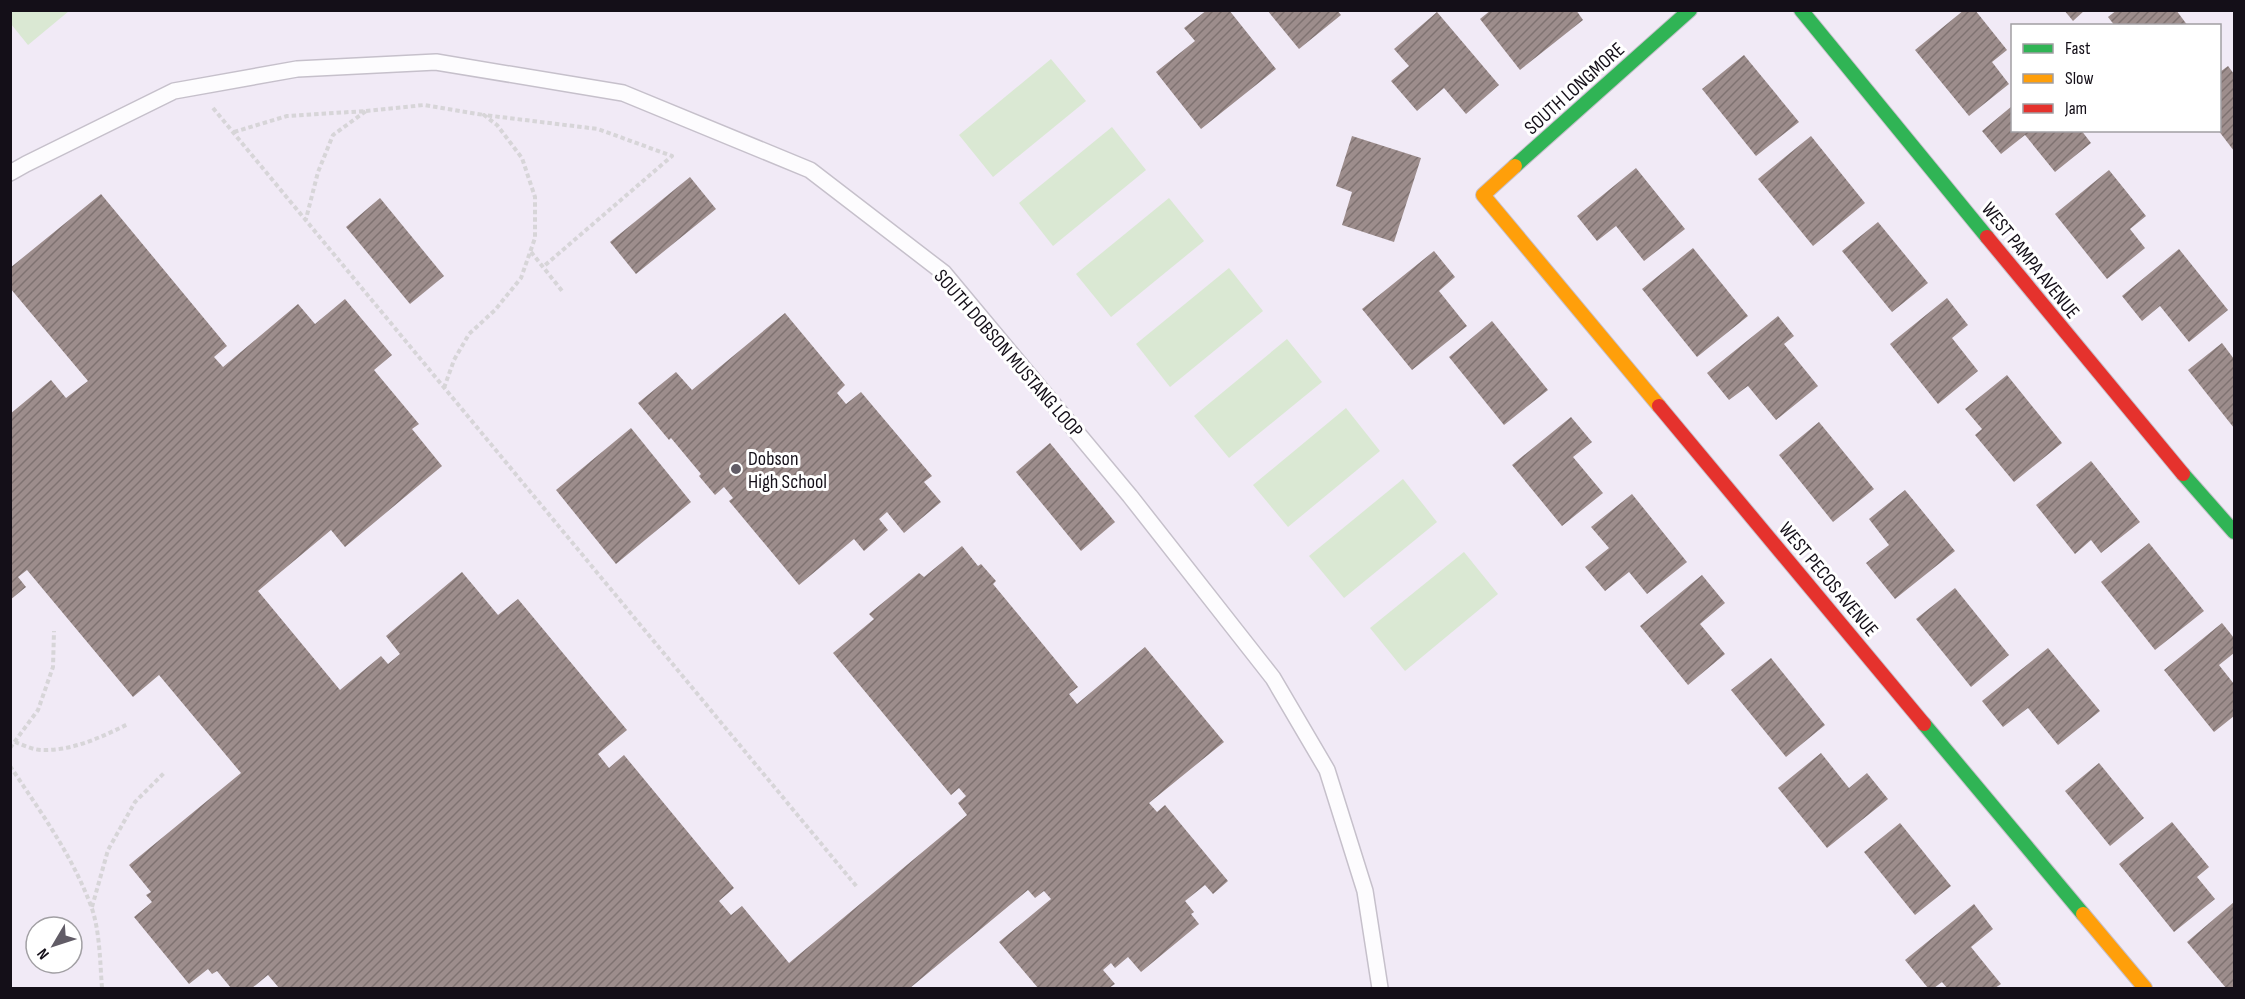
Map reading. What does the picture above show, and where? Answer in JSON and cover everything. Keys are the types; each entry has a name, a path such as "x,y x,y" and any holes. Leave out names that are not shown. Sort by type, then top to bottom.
{"street":[{"name":"SOUTH LONGMORE","path":"1483,195 1690,10"},
{"name":"WEST PAMPA AVENUE","path":"1801,10 2169,458 2235,532"},
{"name":"WEST PECOS AVENUE","path":"1483,195 2145,988"}],"lane":[{"name":"SOUTH DOBSON MUSTANG LOOP","path":"10,173 174,91 297,69 435,62 623,93 810,170 944,273 1130,496 1272,678 1327,770 1365,891 1380,988"}],"path":[{"path":"195,87 857,887"},
{"path":"234,132 287,116 424,105 598,129 672,156 543,267"},
{"path":"305,220 318,172 333,135 366,111"},
{"path":"444,388 454,360 469,334 495,310 521,278 535,238 535,197 522,158 497,125 484,115"},
{"path":"531,252 563,292"},
{"path":"10,748 38,710 53,667 54,631"},
{"path":"15,742 40,750 67,747 107,735 128,724"},
{"path":"10,766 66,851 92,908 102,988"},
{"path":"92,908 108,850 135,802 165,772"}],"green space":[{"path":"10,11 69,11 28,45 11,24"},
{"path":"1051,59 1086,101 993,177 959,135"},
{"path":"1112,127 1146,170 1053,246 1019,203"},
{"path":"1169,198 1204,241 1111,317 1076,274"},
{"path":"1229,268 1263,311 1170,387 1136,344"},
{"path":"1287,339 1322,382 1229,458 1194,416"},
{"path":"1346,408 1380,451 1288,527 1253,485"},
{"path":"1403,479 1437,522 1344,598 1309,556"},
{"path":"1464,552 1498,594 1405,671 1370,628"}],"building":[{"path":"1207,10 1229,10 1276,69 1201,129 1156,72 1195,41 1184,28"},
{"path":"1267,10 1337,10 1341,15 1299,49"},
{"path":"1491,10 1576,10 1583,20 1520,70 1480,19"},
{"path":"1964,10 1975,10 2007,50 1992,62 2009,84 1969,116 1915,50"},
{"path":"2064,10 2085,10 2073,21"},
{"path":"2117,10 2176,10 2186,24 2113,24 2108,17"},
{"path":"1437,12 1499,85 1466,114 1444,88 1417,111 1391,81 1409,66 1394,49"},
{"path":"1744,55 1799,122 1756,156 1702,89"},
{"path":"2228,66 2234,74 2234,151 2220,132 2221,71"},
{"path":"2011,107 2011,132 2083,132 2091,143 2055,172 2025,135 2001,154 1982,131"},
{"path":"1352,136 1421,158 1394,242 1342,225 1352,192 1336,186"},
{"path":"1811,136 1865,203 1813,246 1758,179"},
{"path":"1636,168 1685,229 1644,261 1616,226 1597,241 1577,216"},
{"path":"2109,170 2146,216 2130,229 2145,248 2107,279 2055,214"},
{"path":"690,177 716,209 636,274 610,242"},
{"path":"101,194 227,346 214,357 223,367 298,304 315,324 345,299 392,355 374,370 419,424 412,429 442,466 345,547 331,530 258,591 340,690 381,656 388,664 400,654 386,636 462,572 498,615 518,599 627,730 598,754 609,768 624,755 734,888 719,901 731,915 742,906 789,963 967,815 958,803 966,796 959,788 951,795 833,653 874,619 869,614 919,573 924,577 962,546 978,566 981,564 996,581 993,584 1078,687 1069,694 1077,704 1145,647 1224,742 1149,803 1157,812 1165,805 1228,881 1213,894 1205,885 1185,901 1194,912 1191,914 1199,924 1141,972 1128,957 1115,968 1111,963 1103,970 1115,984 1109,988 1038,988 999,942 1051,899 1044,891 1035,898 1028,890 910,988 279,988 268,975 252,988 231,988 217,971 212,974 208,969 189,984 134,917 152,902 146,895 151,892 129,865 241,773 159,675 133,697 27,570 18,577 26,587 10,600 10,414 51,380 66,398 88,381 10,288 10,268"},
{"path":"380,198 444,276 410,304 346,227"},
{"path":"1878,222 1928,283 1892,312 1842,251"},
{"path":"1693,248 1748,316 1697,357 1642,289"},
{"path":"2179,249 2228,310 2189,342 2160,306 2142,321 2122,296"},
{"path":"1434,251 1455,277 1439,291 1467,326 1412,370 1362,309"},
{"path":"1947,298 1968,325 1952,338 1978,371 1938,404 1890,344"},
{"path":"785,313 845,385 837,393 846,404 861,392 932,476 924,482 941,502 904,533 887,512 879,519 888,530 864,551 854,539 799,585 729,501 733,498 724,487 715,495 671,438 669,440 638,403 676,372 692,390"},
{"path":"1778,316 1794,336 1784,344 1818,386 1776,420 1748,386 1729,400 1707,373"},
{"path":"1492,321 1548,390 1504,425 1449,357"},
{"path":"2222,343 2234,359 2234,428 2188,370"},
{"path":"2007,375 2062,443 2014,482 1975,435 1982,429 1965,409"},
{"path":"1571,417 1592,442 1573,457 1603,493 1562,526 1512,465"},
{"path":"1819,422 1874,489 1833,522 1779,455"},
{"path":"631,428 691,502 616,564 556,490"},
{"path":"1050,443 1115,522 1081,551 1016,472"},
{"path":"2091,461 2140,522 2101,553 2091,540 2075,554 2036,505"},
{"path":"1905,490 1955,551 1895,599 1866,563 1889,545 1869,519"},
{"path":"1632,494 1687,562 1647,594 1629,572 1605,591 1585,567 1609,548 1591,527"},
{"path":"2149,543 2204,611 2155,650 2101,582"},
{"path":"1702,575 1725,603 1700,624 1725,654 1688,685 1640,626"},
{"path":"1955,588 2009,655 1971,687 1916,619"},
{"path":"2222,623 2234,638 2234,653 2219,665 2234,684 2234,716 2214,732 2164,670"},
{"path":"2048,648 2100,711 2058,745 2028,708 2003,727 1982,701"},
{"path":"1771,658 1825,725 1786,757 1731,690"},
{"path":"1821,753 1849,788 1867,773 1888,799 1827,848 1778,788"},
{"path":"2099,763 2144,818 2110,846 2065,791"},
{"path":"2172,822 2209,867 2197,877 2215,899 2174,932 2119,864"},
{"path":"1900,823 1951,886 1915,915 1864,852"},
{"path":"2234,902 2234,988 2226,988 2187,942"},
{"path":"1974,904 1993,929 1971,947 2001,984 1995,988 1947,988 1942,982 1934,988 1928,988 1905,960"}],"traffic: fast":[{"path":"1515,166 1690,10"},
{"path":"1801,10 1987,237"},
{"path":"2183,474 2234,532"},
{"path":"1924,724 2083,914"}],"traffic: slow":[{"path":"1515,166 1483,195 1659,406"},
{"path":"2083,914 2145,988"}],"traffic: jam":[{"path":"1987,237 2183,474"},
{"path":"1659,406 1924,724"}],"place":[{"name":"Dobson High School","path":"736,469"}]}
